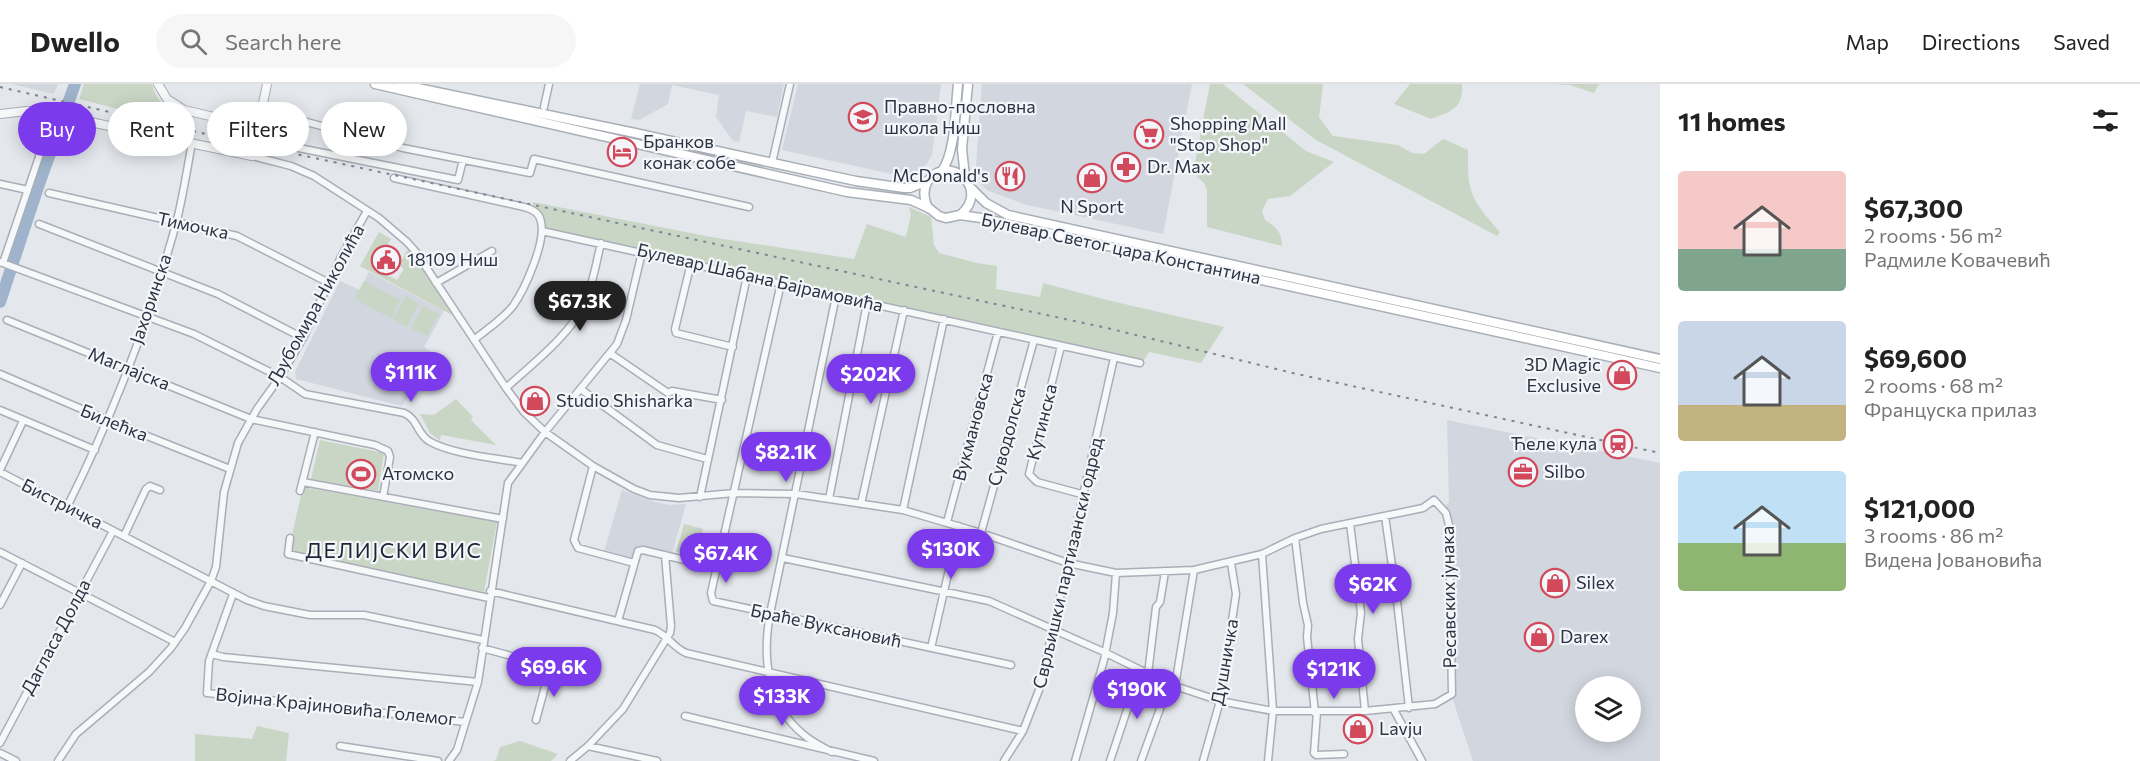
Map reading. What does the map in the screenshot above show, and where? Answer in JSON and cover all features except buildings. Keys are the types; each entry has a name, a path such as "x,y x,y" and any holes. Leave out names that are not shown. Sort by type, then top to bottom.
{"main road":[{"name":"Булевар Светог цара Константина","path":"375,84 847,192 910,200 946,218 960,215 981,218 1660,368"},
{"path":"399,84 895,188 910,188 929,180 942,171 947,164 958,84"},
{"path":"960,215 970,204 972,189 965,177 962,149 968,84"},
{"path":"942,171 958,172 965,177"},
{"path":"929,180 924,194 929,208"},
{"name":"Булевар Светог цара Константина","path":"972,189 986,203 1008,215 1660,359"}],"street":[{"path":"158,84 167,99 184,110 207,115"},
{"path":"264,102 267,84"},
{"path":"544,106 549,84"},
{"path":"771,163 790,84"},
{"path":"0,114 18,112"},
{"path":"309,123 403,148 530,173 534,159 749,207"},
{"path":"309,150 458,180 463,160"},
{"path":"39,156 3,263 194,334 280,377 304,394 410,416 417,423 422,435 439,445 522,463"},
{"name":"Јахоринска","path":"67,507 95,450 147,316 176,223 189,156"},
{"path":"252,156 306,171 367,211 407,242 524,412 545,432 593,466 626,485 650,495 679,498 734,494 796,494 903,510 947,522 1068,563 1116,573 1194,570 1262,554 1296,538 1385,516 1409,708 1316,713 1273,711 1220,701 1172,685 989,601 783,558"},
{"path":"394,178 532,209 539,216 542,231 536,257 514,304 504,316 474,340"},
{"path":"0,184 28,190"},
{"name":"Тимочка","path":"49,193 237,236 328,283"},
{"name":"Љубомира Николића","path":"58,761 76,734 149,672 175,642 211,581 219,558 223,502 238,443 303,338 328,283 367,211"},
{"path":"39,224 218,294 303,338"},
{"name":"Булевар Шабана Бајрамовића","path":"542,231 1140,363"},
{"path":"506,388 558,339 576,318 585,303 601,243"},
{"path":"436,283 492,251"},
{"path":"452,760 478,682 508,483 545,432 582,390 617,344 626,320 642,252"},
{"path":"691,263 675,329 676,333 733,346"},
{"path":"699,497 722,400 747,276"},
{"name":"Браће Вуксановић","path":"781,283 711,593 713,601 1011,665"},
{"path":"832,752 812,741 795,727 779,704 768,672 766,637 836,296"},
{"path":"829,499 867,303"},
{"path":"861,504 904,310"},
{"path":"903,510 945,319"},
{"name":"Маглајска","path":"7,320 251,419 375,445 388,452 390,457 383,497"},
{"name":"Вукмановска","path":"947,522 998,332"},
{"name":"Суводолска","path":"981,533 1034,340"},
{"name":"Кутинска","path":"1060,346 1029,474 1037,482 1085,495"},
{"path":"610,354 668,393 672,391 722,400"},
{"name":"Сврљишки партизански одред","path":"1004,761 1023,731 1039,690 1085,495 1114,358"},
{"name":"Билећка","path":"0,374 230,469"},
{"path":"582,390 657,445 707,459"},
{"path":"0,410 95,450"},
{"path":"0,471 23,421"},
{"path":"300,491 315,432"},
{"path":"593,466 574,540 575,545 578,548 633,563"},
{"name":"Бистричка","path":"0,471 233,594 264,606 310,615 364,615 483,644 573,673"},
{"path":"303,482 503,519"},
{"name":"Бистричка","path":"124,536 146,489 150,486 160,490"},
{"name":"Ресавских јунака","path":"1385,516 1423,508 1434,500 1446,513 1449,525 1452,694 1435,704 1409,708"},
{"path":"1350,523 1361,613 1358,639 1365,711"},
{"path":"931,648 959,526"},
{"name":"Дагласа Долда","path":"0,743 113,531"},
{"path":"290,538 288,554 618,621 658,632 686,654 1023,731"},
{"path":"1296,538 1303,603 1308,625 1307,637 1316,713 1314,753 1316,755 1344,754"},
{"path":"618,621 637,552 641,550 718,568"},
{"path":"0,552 175,642"},
{"path":"1262,554 1273,711 1268,761"},
{"path":"570,761 588,746 623,709 667,637 671,626 665,555"},
{"name":"Душничка","path":"1203,761 1220,701 1236,594 1230,562"},
{"path":"0,605 22,563"},
{"path":"1141,761 1172,685 1194,570"},
{"path":"1148,674 1156,607 1160,602 1165,572"},
{"path":"1075,761 1104,660 1113,613 1116,573"},
{"path":"233,594 212,654 223,657 478,682"},
{"name":"Војина Крајиновића Големог","path":"212,654 207,669 207,693 465,722"},
{"path":"536,720 549,672 548,666"},
{"path":"1110,761 1140,670"},
{"path":"1394,710 1422,761"},
{"path":"685,716 874,761"},
{"path":"340,746 438,761"},
{"path":"588,746 657,761"},
{"path":"0,753 16,761"}],"shaded area":[{"path":"11,84 58,84 54,94"},
{"path":"640,84 784,84 777,117 746,111 739,142 733,141 716,117 719,95 672,85 668,104 639,120 631,119"},
{"name":"Правно-пословна школа Ниш","path":"798,84 941,84 932,155 926,165 915,173 901,176 782,150"},
{"path":"982,84 1192,84 1163,234 1027,205 989,191 981,185 976,165"},
{"path":"369,272 444,311 424,347 434,354 402,406 296,379 295,372 340,281 360,290"},
{"path":"1447,420 1660,463 1660,761 1473,761 1452,697 1449,525 1446,505 1449,502"},
{"path":"622,490 655,502 669,505 686,504 671,557 637,549 634,563 603,555"}],"green space":[{"path":"84,84 152,84 161,102 108,102 108,106 79,99"},
{"path":"1210,84 1223,84 1306,151 1334,162 1290,196 1268,199 1262,211 1265,220 1280,233 1282,246 1207,227 1207,190 1204,183 1193,173"},
{"path":"1243,84 1323,84 1319,117 1333,136 1398,145 1412,153 1424,154 1443,139 1468,150 1468,177 1473,195 1500,232 1497,236 1316,140"},
{"path":"1410,84 1462,84 1461,99 1455,108 1431,119 1394,104"},
{"path":"1554,84 1599,84 1594,93 1570,85"},
{"path":"533,202 711,237 854,259 867,224 906,237 911,214 909,207 931,217 934,245 939,253 997,266 996,289 1040,297 1043,283 1224,327 1201,363 1149,352 1142,363 542,230 533,209"},
{"path":"379,232 391,239 374,268 397,280 404,269 399,265 408,249 453,311 454,316 360,266"},
{"path":"364,281 400,300 391,318 354,299"},
{"path":"406,296 419,304 407,327 393,319"},
{"path":"423,306 439,314 427,336 411,329"},
{"path":"456,399 473,417 471,420 496,445 441,435 440,441 430,433 420,414 434,415"},
{"path":"320,440 384,453 378,491 311,479"},
{"path":"303,487 497,522 484,592 293,552 291,539"},
{"path":"684,524 703,529 700,556 676,552"},
{"path":"257,726 289,733 286,761 195,761 195,734 252,739"},
{"path":"520,741 558,754 551,761 493,761 496,760 500,747"}],"waterway":[{"path":"0,302 75,84"}],"railway":[{"path":"0,87 254,145 1107,328 1297,374 1660,453"}],"place":[{"name":"Правно-пословна школа Ниш","path":"863,117"},
{"name":"Shopping Mall \"Stop Shop\"","path":"1149,134"},
{"name":"Бранков конак собе","path":"622,152"},
{"name":"Dr. Max","path":"1126,167"},
{"name":"McDonald's","path":"1010,176"},
{"name":"N Sport","path":"1092,178"},
{"name":"18109 Ниш","path":"386,260"},
{"name":"3D Magic Exclusive","path":"1622,375"},
{"name":"Studio Shisharka","path":"535,401"},
{"name":"Ћеле кула","path":"1618,444"},
{"name":"Silbo","path":"1523,472"},
{"name":"Атомско","path":"361,474"},
{"name":"Silex","path":"1555,583"},
{"name":"Darex","path":"1539,637"},
{"name":"Lavju","path":"1358,729"}],"district":[{"name":"ДЕЛИЈСКИ ВИС","path":"394,551"}]}
